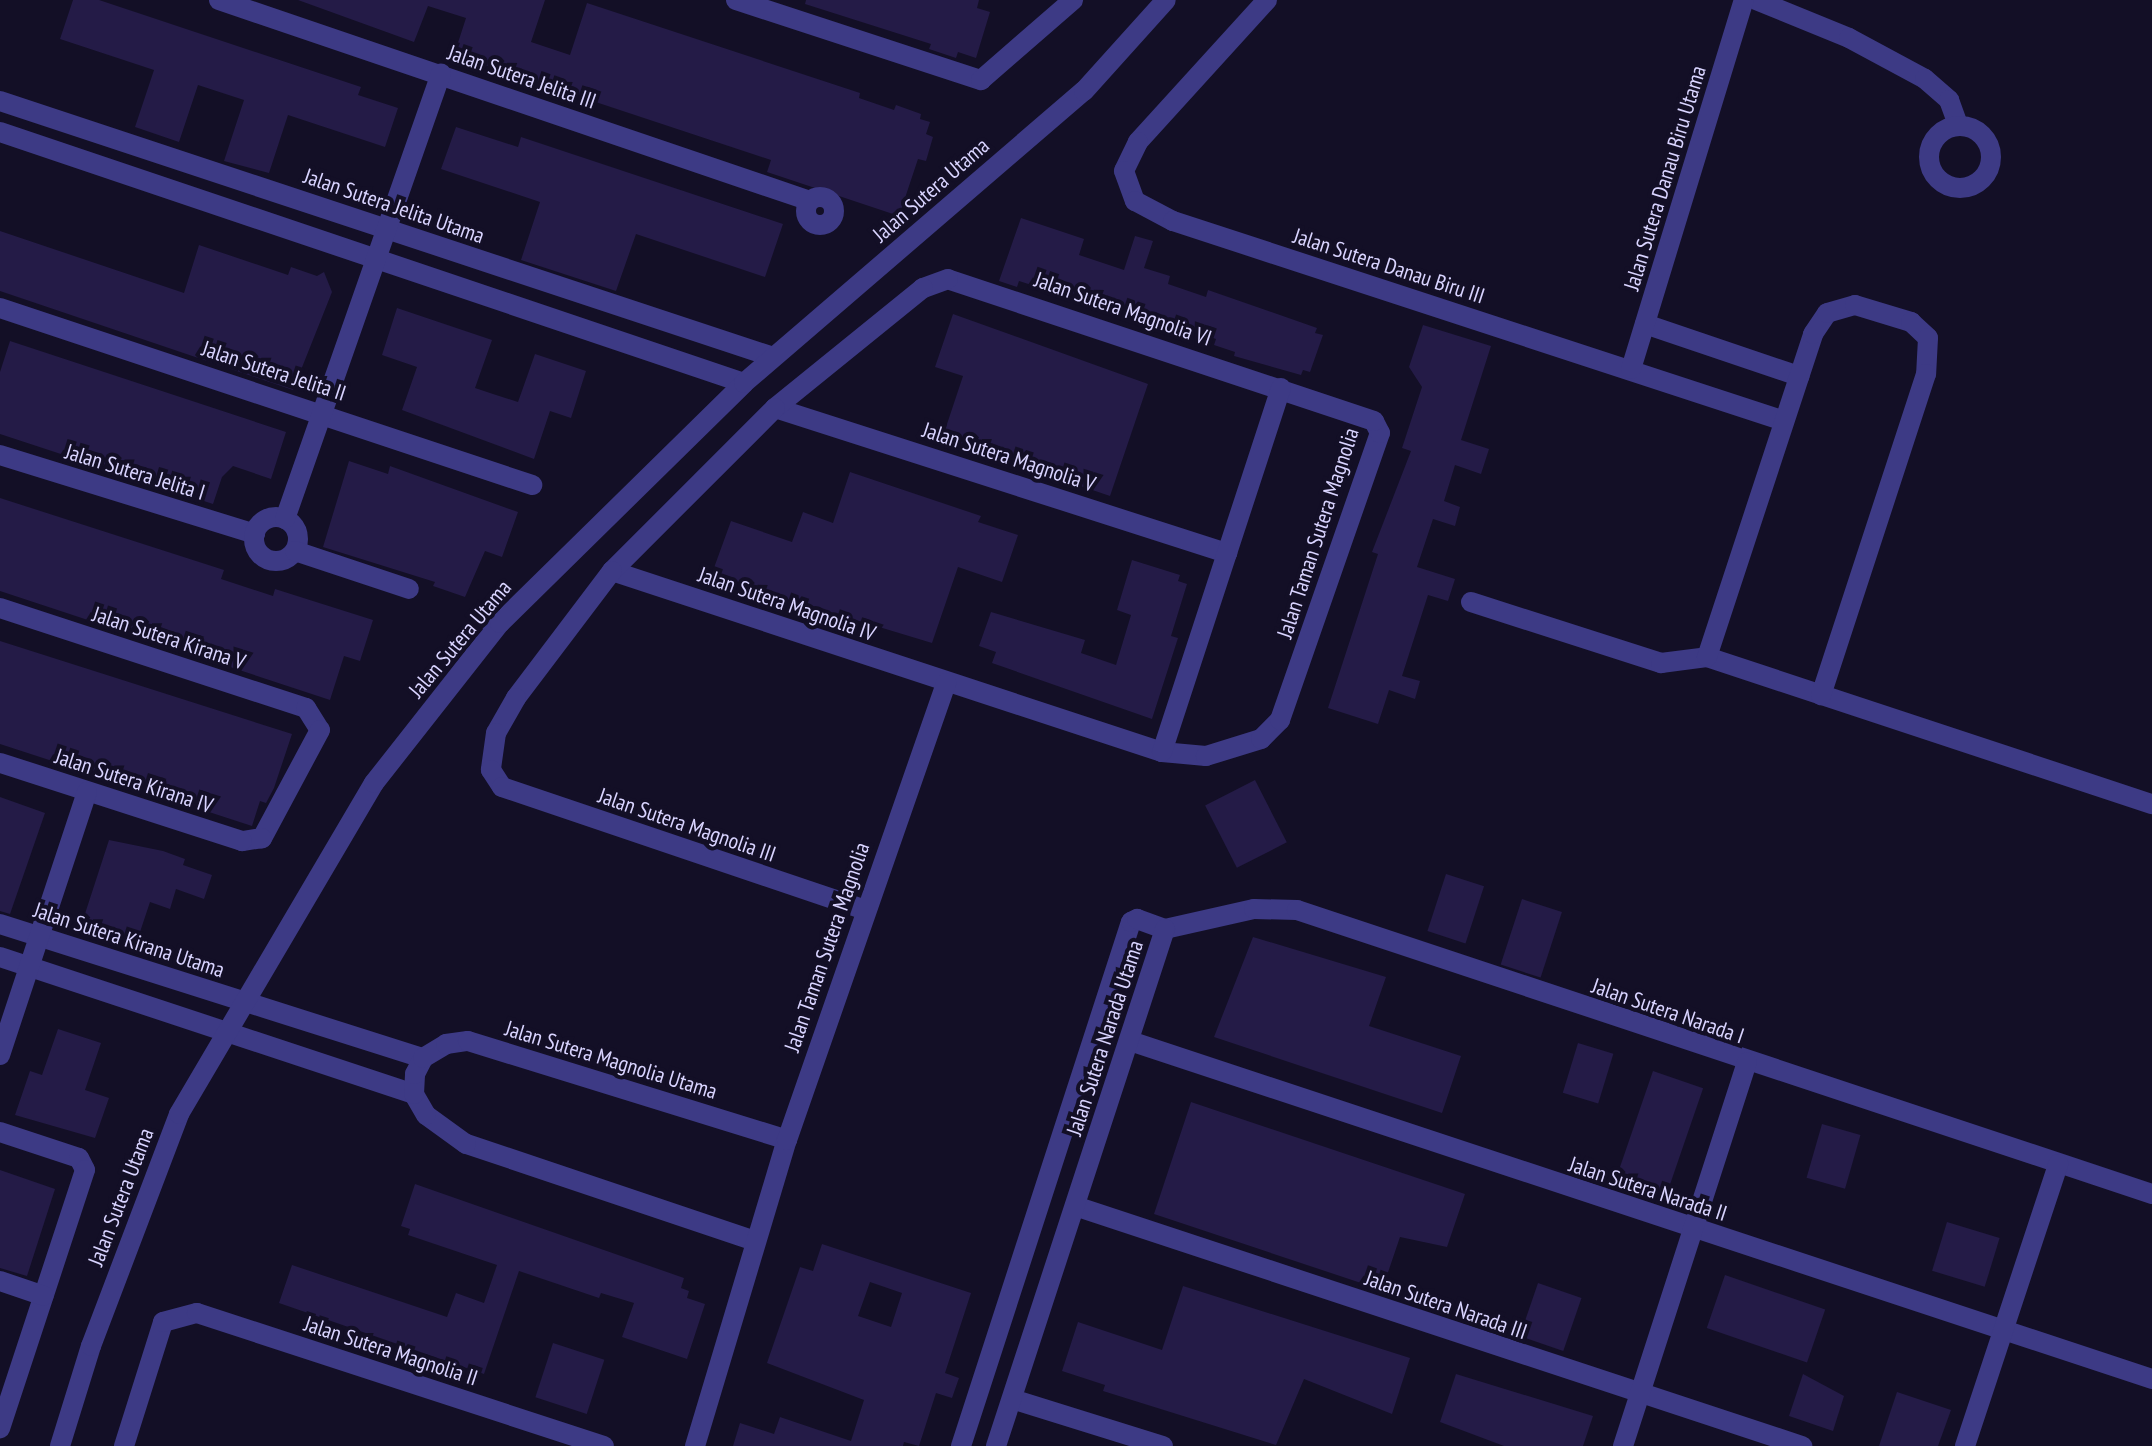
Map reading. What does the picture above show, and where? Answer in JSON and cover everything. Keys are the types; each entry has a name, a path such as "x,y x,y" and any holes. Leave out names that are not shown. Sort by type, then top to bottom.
{"street":[{"name":"Jalan Sutera Jelita III","path":"219,0 810,201"},
{"path":"736,0 983,78 1073,0"},
{"name":"Jalan Sutera Utama","path":"60,1446 91,1346 174,1128 243,1002 374,783 500,623 744,383 1084,91 1166,0"},
{"name":"Jalan Sutera Danau Biru III","path":"1267,0 1138,142 1124,171 1135,201 1173,221 1784,421"},
{"name":"Jalan Sutera Danau Biru Utama","path":"1631,369 1744,0"},
{"path":"1756,0 1849,38 1925,79 1949,100 1958,125"},
{"path":"285,519 390,230 441,74"},
{"name":"Jalan Sutera Jelita Utama","path":"0,101 773,357"},
{"path":"0,132 380,257 744,383"},
{"name":"Jalan Sutera Magnolia VI","path":"775,408 923,288 948,279 1281,388"},
{"path":"571,324 583,296"},
{"path":"1707,657 1813,334 1827,313 1855,305 1911,322 1928,338 1926,374 1821,695"},
{"name":"Jalan Sutera Jelita II","path":"0,308 325,412 532,485"},
{"path":"1645,324 1799,376"},
{"path":"1162,752 1281,388"},
{"name":"Jalan Taman Sutera Magnolia","path":"695,1446 787,1140 946,683 1162,752 1221,753 1261,739 1280,720 1380,433 1374,421 1281,388"},
{"path":"612,571 775,408"},
{"name":"Jalan Sutera Magnolia V","path":"775,408 1227,553"},
{"name":"Jalan Sutera Jelita I","path":"0,455 255,534"},
{"path":"285,519 295,527 295,551 288,558 268,560 255,544 255,534 261,523 285,519"},
{"path":"295,551 409,589"},
{"name":"Jalan Sutera Magnolia IV","path":"612,571 946,683"},
{"name":"Jalan Sutera Magnolia III","path":"612,571 496,733 490,760 495,782 865,910"},
{"path":"1471,602 1661,663 1707,657 2152,804"},
{"name":"Jalan Sutera Kirana V","path":"0,608 306,708 318,722 319,734 262,838 253,839"},
{"name":"Jalan Sutera Kirana IV","path":"0,763 242,841 253,839"},
{"path":"0,1055 87,792"},
{"name":"Jalan Sutera Narada I","path":"1165,929 1254,909 1297,910 1747,1063 2152,1194"},
{"name":"Jalan Sutera Narada Utama","path":"961,1446 1131,922 1137,919 1165,929 996,1446"},
{"name":"Jalan Sutera Kirana Utama","path":"0,924 243,1002"},
{"path":"0,957 414,1094 426,1115 466,1144 755,1241"},
{"path":"243,1002 423,1058 414,1094"},
{"name":"Jalan Sutera Magnolia Utama","path":"423,1058 446,1044 468,1041 787,1140"},
{"name":"Jalan Sutera Narada II","path":"1130,1041 2005,1333 2152,1379"},
{"path":"1623,1446 1747,1063"},
{"path":"0,1132 79,1158 85,1170 0,1428"},
{"path":"1965,1446 2005,1333 2058,1164"},
{"name":"Jalan Sutera Narada III","path":"1075,1206 1639,1395 1802,1446"},
{"path":"0,1281 44,1296"},
{"name":"Jalan Sutera Magnolia II","path":"124,1446 163,1322 197,1313 604,1446"},
{"path":"1012,1399 1163,1446"}],"building":[{"path":"73,0 99,0 361,87 358,95 398,108 385,147 288,115 269,173 224,161 244,100 198,85 179,142 135,127 154,70 60,39"},
{"path":"298,0 545,0 531,42 570,55 587,3 860,93 859,98 894,110 896,105 921,114 920,119 930,122 926,134 933,137 926,161 918,159 899,216 767,172 771,160 454,55 466,18 428,6 414,42"},
{"path":"806,0 979,0 977,8 990,12 976,58 958,52 956,58 929,49 931,44 805,4"},
{"path":"456,127 518,147 521,137 783,224 765,277 636,234 616,291 521,260 540,202 441,169"},
{"path":"1021,218 1084,239 1079,255 1124,270 1135,236 1153,241 1144,268 1170,276 1168,284 1206,297 1208,290 1317,328 1315,333 1323,335 1310,372 1303,370 1301,375 1234,356 1235,352 1214,345 1216,339 1177,325 1175,332 1090,297 1088,303 1019,281 1017,287 999,281"},
{"path":"0,231 184,293 199,245 288,275 291,267 317,276 324,272 332,292 293,390 0,291"},
{"path":"397,308 492,340 475,388 493,394 518,402 535,354 586,371 571,418 550,411 534,459 402,410 417,367 382,355"},
{"path":"953,314 1148,384 1110,496 942,439 963,376 935,367"},
{"path":"1423,325 1491,346 1461,440 1489,449 1481,474 1455,465 1444,501 1460,507 1455,526 1433,519 1417,567 1455,579 1448,601 1428,595 1402,676 1420,681 1415,699 1389,690 1378,724 1328,708 1378,554 1372,552 1411,451 1402,448 1422,387 1409,367"},
{"path":"10,341 286,432 271,479 233,466 222,477 213,504 0,434 0,372"},
{"path":"349,461 388,474 390,466 518,512 502,557 485,551 465,597 433,586 435,582 323,547"},
{"path":"850,472 981,516 978,522 1018,535 1002,582 958,567 932,643 711,576 731,521 792,542 803,512 833,523"},
{"path":"0,498 224,570 221,579 273,596 275,589 373,620 360,661 344,656 330,700 0,591"},
{"path":"1132,560 1180,575 1178,581 1187,584 1171,636 1178,638 1152,719 992,663 996,652 979,646 991,612 1085,640 1081,653 1116,665 1131,615 1117,610"},
{"path":"0,641 292,734 274,788 266,803 260,801 252,826 0,744"},
{"path":"1255,780 1287,842 1237,868 1205,805"},
{"path":"0,797 45,813 10,914 0,911"},
{"path":"109,840 163,851 185,859 183,865 212,875 204,899 176,889 170,909 150,902 136,944 81,926"},
{"path":"1446,874 1484,886 1466,943 1427,931"},
{"path":"1522,899 1562,912 1541,978 1501,965"},
{"path":"1253,937 1386,977 1369,1026 1461,1056 1442,1113 1214,1037"},
{"path":"58,1029 101,1043 85,1090 109,1098 95,1138 15,1115 30,1071 42,1075"},
{"path":"1578,1043 1613,1054 1598,1104 1563,1093"},
{"path":"1653,1071 1703,1088 1665,1199 1615,1182"},
{"path":"1191,1102 1465,1194 1447,1247 1400,1237 1382,1290 1154,1214"},
{"path":"1822,1124 1860,1135 1845,1189 1807,1178"},
{"path":"0,1170 55,1189 27,1276 0,1268"},
{"path":"415,1184 684,1278 681,1288 689,1291 687,1298 705,1304 687,1359 622,1337 634,1303 601,1293 599,1298 519,1271 484,1374 279,1303 292,1265 447,1317 456,1293 484,1303 497,1265 408,1235 410,1229 401,1226"},
{"path":"1947,1222 2000,1238 1985,1287 1932,1271"},
{"path":"822,1244 971,1293 945,1373 959,1378 952,1398 936,1393 919,1446 904,1442 903,1446 733,1446 740,1423 774,1434 780,1417 851,1441 864,1400 767,1363 800,1267 813,1271","holes":["870,1282 902,1293 891,1327 858,1316"]},
{"path":"1725,1275 1825,1310 1807,1362 1707,1328"},
{"path":"1538,1283 1581,1298 1563,1351 1520,1336"},
{"path":"1183,1286 1410,1358 1392,1414 1304,1379 1276,1445 1103,1391 1105,1385 1062,1371 1078,1322 1162,1350"},
{"path":"553,1343 604,1360 587,1414 535,1397"},
{"path":"1456,1374 1593,1416 1583,1446 1504,1446 1440,1422"},
{"path":"1803,1374 1844,1396 1833,1431 1789,1416"},
{"path":"1897,1392 1951,1410 1938,1446 1879,1446"}]}
